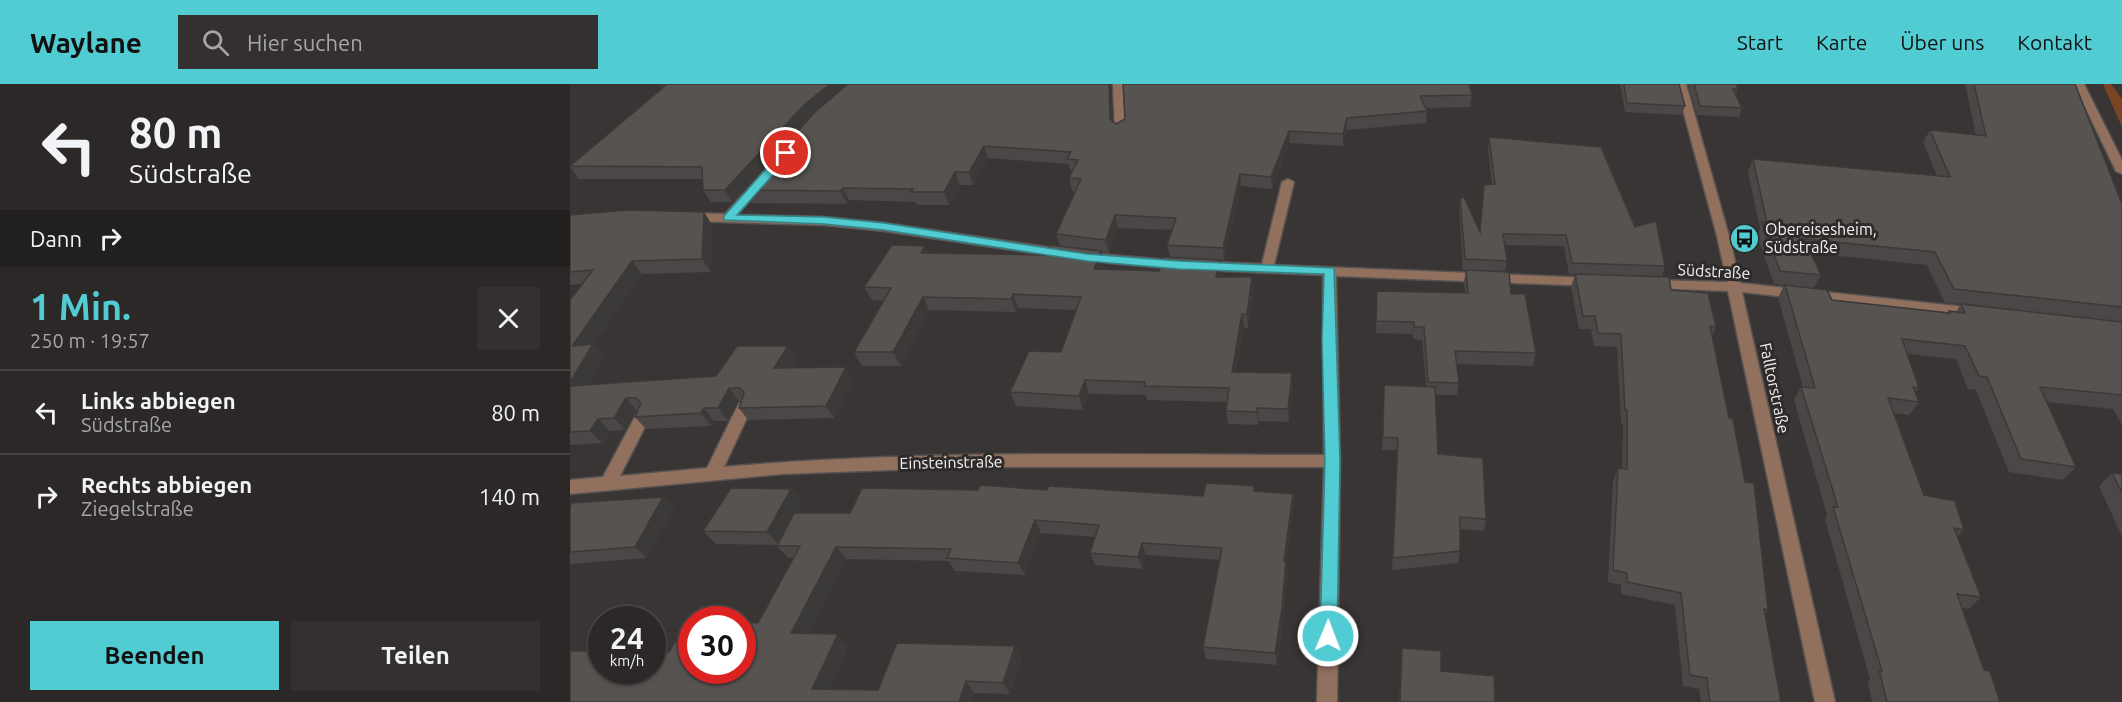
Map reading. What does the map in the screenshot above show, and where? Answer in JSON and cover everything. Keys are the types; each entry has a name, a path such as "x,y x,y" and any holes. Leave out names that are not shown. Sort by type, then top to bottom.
{"street":[{"path":"1118,84 1120,131"},
{"name":"Falltorstraße","path":"1681,84 1723,236 1825,702"},
{"path":"2079,84 2122,171"},
{"path":"728,218 768,174"},
{"path":"1267,269 1288,182"},
{"path":"672,217 824,221 884,227 1087,257 1179,265 1605,282"},
{"path":"1327,702 1332,461 1330,270"},
{"name":"Südstraße","path":"1640,284 1734,287 1993,315"},
{"path":"712,474 744,407"},
{"path":"608,483 642,417"},
{"name":"Einsteinstraße","path":"570,487 782,468 972,461 1332,461"}],"shaded area":[{"path":"2103,84 2111,84 2122,99 2122,127"}],"building":[{"path":"662,84 830,84 804,105 725,190 703,190 702,167 570,166 665,86 660,86"},
{"path":"848,84 1109,84 1110,119 1116,124 1125,119 1123,84 1469,84 1472,95 1420,96 1427,111 1347,118 1343,134 1289,131 1271,177 1240,174 1223,248 1167,245 1176,218 1115,215 1106,240 1056,234 1081,179 1069,178 1078,160 1067,159 1071,152 984,146 969,172 955,172 944,192 843,188 840,191 744,190 815,112"},
{"path":"1624,84 1679,84 1685,106 1627,103"},
{"path":"1694,84 1736,84 1738,89 1733,89 1742,108 1700,106"},
{"path":"1974,84 2075,84 2122,204 2122,307 1954,289 1935,252 1804,239 1821,275 1780,271 1762,222 1767,223 1753,159 1950,177 1930,130 1986,136"},
{"path":"1489,137 1601,147 1635,227 1656,221 1665,266 1572,263 1566,235 1503,234 1507,261 1465,259 1460,198 1464,197 1480,232 1484,185 1495,184"},
{"path":"629,210 704,212 702,259 632,261 572,346 593,344 570,382 570,300 593,270 570,272 570,215"},
{"path":"892,245 925,246 921,253 1046,255 1050,245 1101,251 1094,269 1159,271 1163,257 1220,260 1216,277 1252,277 1247,314 1242,314 1232,372 1292,373 1288,409 1257,408 1257,412 1226,411 1229,388 1144,386 1145,382 1085,380 1079,396 1010,392 1029,351 1061,352 1081,297 1013,294 1011,299 923,297 893,352 854,352 891,288 864,287"},
{"path":"1466,270 1509,272 1511,294 1525,294 1536,353 1455,351 1459,383 1428,382 1424,327 1414,327 1414,322 1376,321 1377,291 1468,293"},
{"path":"1575,274 1669,277 1671,290 1708,293 1716,327 1710,326 1729,418 1733,419 1745,482 1754,483 1768,610 1764,609 1781,702 1710,702 1707,678 1690,675 1681,593 1627,582 1627,573 1613,570 1618,468 1627,469 1627,410 1625,410 1621,334 1598,333 1595,316 1583,316"},
{"path":"1785,285 1827,290 1832,300 1950,313 1949,311 1965,313 1961,304 2122,322 2122,395 2040,387 2076,467 2021,459 1987,377 1979,376 1965,346 1902,339 1919,388 1913,387 1919,402 1888,398 1924,495 1955,501 1964,530 1954,528 1981,597 1957,594 1984,670 1990,671 2000,702 1887,702 1879,670 1882,671 1833,507 1838,507 1801,387 1815,388"},
{"path":"737,346 788,346 774,368 846,367 826,406 739,408 744,393 740,388 729,388 718,408 704,408 701,413 635,417 641,403 636,398 626,398 614,418 598,419 590,431 570,432 570,386 716,376"},
{"path":"1384,385 1435,387 1438,454 1483,458 1486,519 1460,517 1460,551 1393,558 1398,438 1383,437"},
{"path":"2112,473 2122,474 2122,493"},
{"path":"1206,483 1254,486 1254,491 1293,494 1284,561 1286,561 1282,609 1275,653 1203,647 1222,548 1142,543 1138,557 1090,553 1099,525 1035,520 1018,563 947,558 951,549 836,547 791,633 838,634 812,689 878,690 897,643 1015,646 1003,683 966,681 959,702 570,702 570,651 588,651 588,684 666,684 666,652 669,652 678,637 678,684 756,684 756,623 800,546 777,546 794,513 850,513 862,488 978,490 980,485 1047,490 1049,486 1203,496"},
{"path":"731,488 791,489 767,532 703,531"},
{"path":"663,497 635,547 570,552 570,506 572,503"},
{"path":"1402,648 1441,651 1441,671 1494,676 1495,702 1400,702"}],"place":[{"name":"Obereisesheim, Südstraße","path":"1744,238"}],"route":[{"path":"786,153 728,218 824,221 884,227 1087,257 1179,265 1330,270 1332,461 1328,636"}]}
